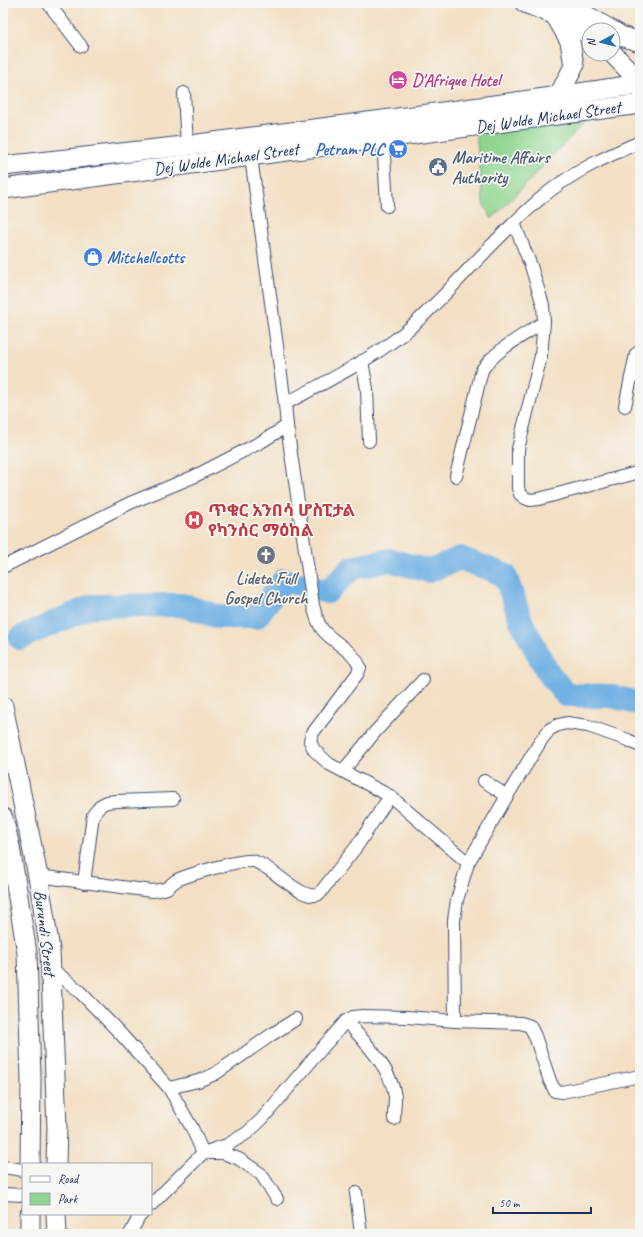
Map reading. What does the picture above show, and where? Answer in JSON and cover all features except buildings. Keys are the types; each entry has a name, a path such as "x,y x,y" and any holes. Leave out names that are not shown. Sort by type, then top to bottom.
{"main road":[{"path":"525,3 584,14 598,22"},
{"path":"556,9 581,28"},
{"path":"556,9 570,41 574,66 559,106"},
{"path":"621,34 640,42"},
{"path":"621,38 640,57"},
{"path":"620,62 640,83"},
{"name":"Dej Wolde Michael Street","path":"559,106 640,83"},
{"name":"Dej Wolde Michael Street","path":"3,189 250,156 381,130 559,106 640,104"},
{"name":"Dej Wolde Michael Street","path":"3,166 248,137 381,130"},
{"name":"Burundi Street","path":"3,706 8,760 38,876 51,959 57,1127 56,1163"},
{"name":"Burundi Street","path":"3,818 7,860 28,953 31,1127 30,1163"},
{"path":"28,953 51,959"},
{"path":"31,1127 57,1127"},
{"path":"30,1215 30,1234"},
{"path":"56,1215 57,1234"}],"street":[{"path":"48,3 81,46"},
{"path":"184,93 187,145"},
{"path":"381,130 387,206"},
{"path":"248,137 313,605 321,628 352,655 360,667 358,673 312,734 310,741 314,750 329,764 390,796 468,863"},
{"path":"285,404 362,361 400,336 427,312 514,223 541,198 574,174 606,157 640,142"},
{"path":"514,223 540,290 544,322 541,356 518,449 518,488 520,494 530,500 539,499 640,472"},
{"path":"456,476 482,370 488,360 544,322"},
{"path":"625,406 636,354 640,351"},
{"path":"362,361 367,389 368,441"},
{"path":"3,567 130,503 193,477 261,442 287,426"},
{"path":"343,771 423,680"},
{"path":"455,1021 454,920 457,900 468,863 542,739 550,729 567,723 588,726 628,740 640,746"},
{"path":"484,781 507,796"},
{"path":"38,876 152,891 166,888 178,880 191,875 243,861 253,861 268,868 304,894 312,896 319,894 357,846 390,796"},
{"path":"84,883 93,815 101,805 106,802 116,801 173,800"},
{"path":"51,959 169,1088 192,1128 203,1153"},
{"path":"152,1204 203,1153 227,1145 247,1133 262,1119 346,1021 353,1017 408,1017 455,1021 521,1023 530,1026 555,1091 562,1092 640,1076"},
{"path":"169,1088 198,1081 215,1074 296,1019"},
{"path":"346,1021 366,1042 388,1078 395,1097 394,1119"},
{"path":"203,1153 223,1153 239,1159 261,1174 276,1198"},
{"path":"3,1167 22,1170"},
{"path":"356,1193 361,1234"},
{"path":"3,1194 22,1195"},
{"path":"130,1234 141,1215"}],"green space":[{"path":"592,115 492,219 483,203 476,132"}],"waterway":[{"path":"20,638 92,606 182,605 219,617 256,617 284,580 327,592 352,568 390,560 429,571 460,558 505,575 521,621 547,671 566,695 611,696 640,704"}],"place":[{"name":"D'Afrique Hotel","path":"398,80"},
{"name":"Petram PLC","path":"398,149"},
{"name":"Maritime Affairs Authority","path":"438,167"},
{"name":"Mitchellcotts","path":"93,257"},
{"name":"ጥቁር አንበሳ ሆስፒታል የካንሰር ማዕከል","path":"194,520"},
{"name":"Lideta Full Gospel Church","path":"266,555"}]}
